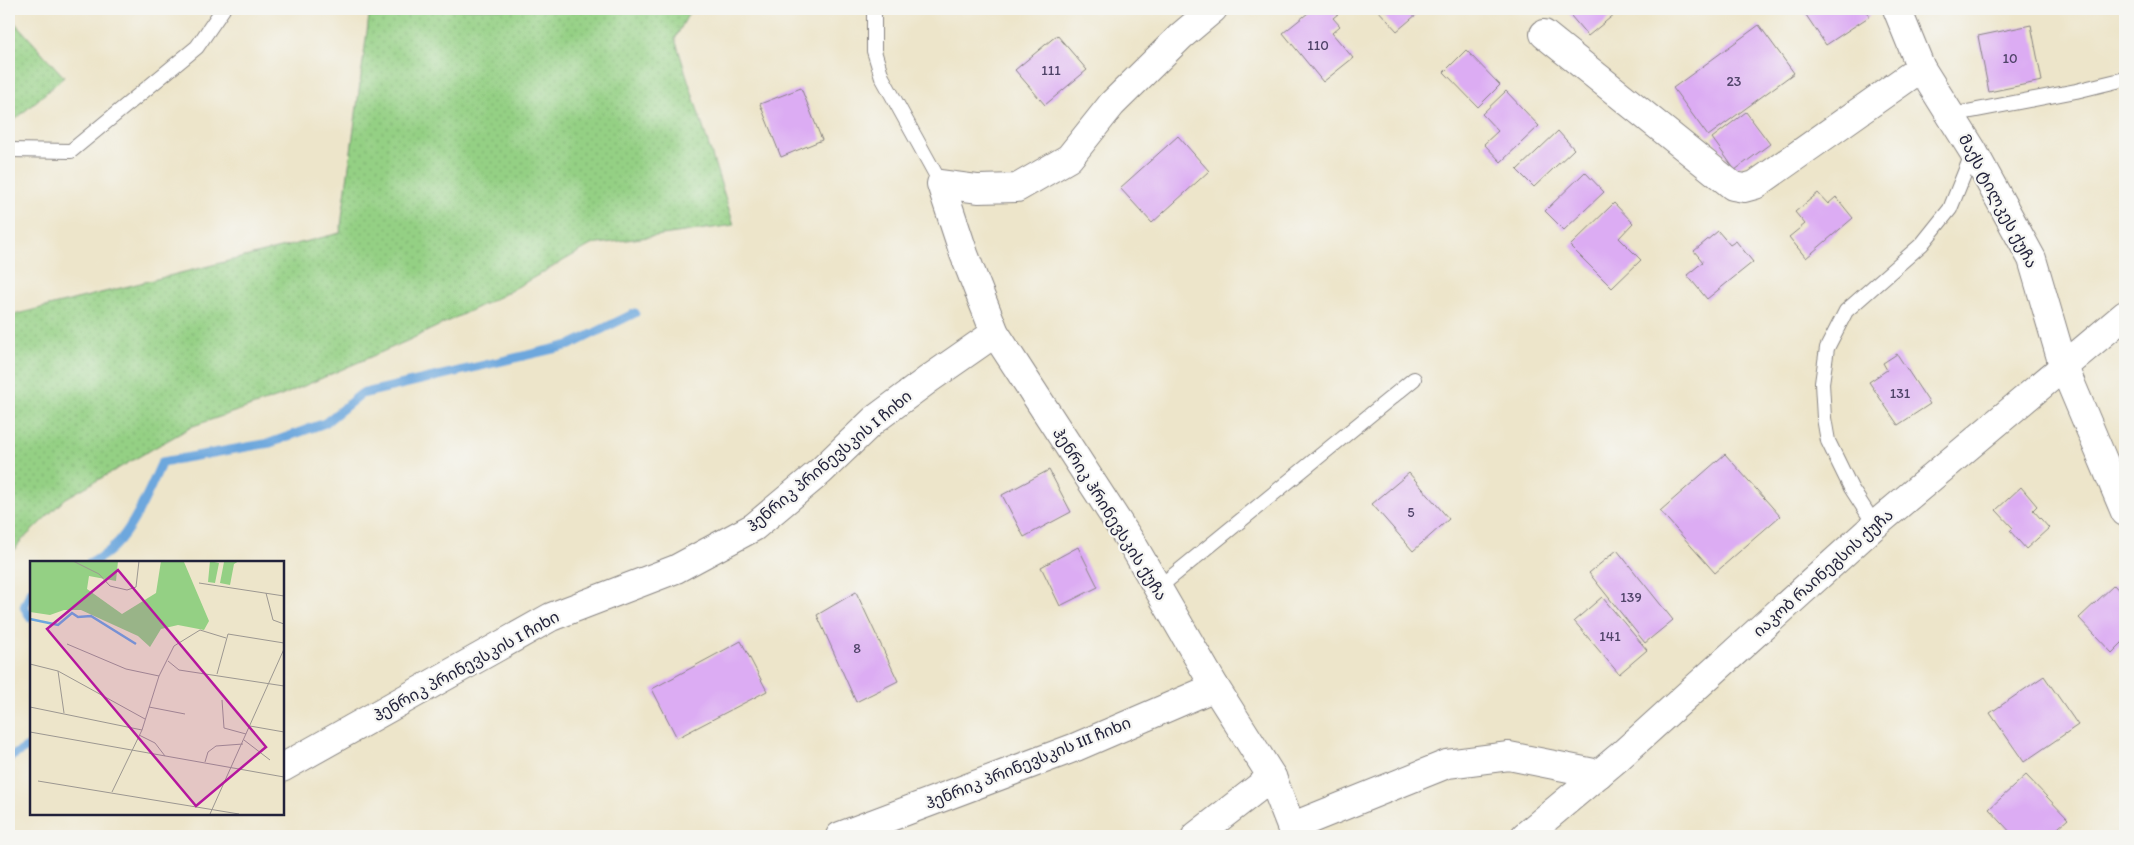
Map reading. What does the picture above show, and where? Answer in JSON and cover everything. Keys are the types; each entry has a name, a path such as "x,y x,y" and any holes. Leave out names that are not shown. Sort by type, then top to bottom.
{"street":[{"path":"941,184 978,189 1017,188 1069,158 1112,104 1181,36 1213,9"},
{"name":"მაქს ტილკეს ქუჩა","path":"1897,9 1921,68 1974,151 2032,259 2063,365 2125,512"},
{"path":"1544,34 1733,186 1744,188 1755,185 1921,68"},
{"name":"ჰენრიკ ჰრინევსკის ქუჩა","path":"941,184 964,254 995,333 1134,548 1215,686 1272,778 1293,832"},
{"name":"იაკობ რაინეგსის ქუჩა","path":"1525,836 1598,774 1875,525 2063,365 2125,315"},
{"name":"ჰენრიკ პრინევსკის I ჩიხი","path":"284,767 551,617 676,569 754,527 821,471 874,420 995,333"},
{"name":"ჰენრიკ პრინევსკის III ჩიხი","path":"840,836 1076,747 1215,686"},
{"path":"1293,832 1447,764 1509,756 1598,774"},
{"path":"1196,836 1272,778"}],"lane":[{"path":"9,150 71,151 198,47 223,9"},
{"path":"874,9 874,51 882,77 941,184"},
{"path":"1951,115 2076,91 2125,79"},
{"path":"1875,525 1838,466 1828,441 1824,418 1822,383 1827,348 1846,311 1922,244 1950,209 1974,151"},
{"path":"1158,588 1414,379"}],"green space":[{"path":"370,9 691,9 675,39 734,225 591,245 503,295 407,341 281,396 193,426 66,498 21,541 9,558 9,316 340,233"},
{"path":"9,16 64,77 9,125"}],"building":[{"path":"1313,9 1344,9 1333,18 1340,26 1332,33 1353,58 1323,82 1283,33"},
{"path":"1377,9 1413,9 1417,14 1397,31"},
{"path":"1565,9 1621,9 1588,36"},
{"path":"1802,9 1865,9 1870,16 1826,45"},
{"path":"1759,25 1794,73 1708,136 1673,88"},
{"path":"2031,25 2042,81 1989,92 1978,36"},
{"path":"1057,35 1087,70 1045,105 1015,70"},
{"path":"1466,50 1500,85 1478,107 1444,72"},
{"path":"801,88 822,140 781,157 760,104"},
{"path":"1506,91 1539,126 1501,162 1484,144 1498,131 1482,114"},
{"path":"1746,112 1770,144 1735,170 1712,138"},
{"path":"1558,131 1574,149 1534,187 1517,170"},
{"path":"1178,136 1209,171 1152,223 1120,188"},
{"path":"1585,172 1604,192 1564,230 1545,211"},
{"path":"1818,193 1828,204 1836,197 1853,218 1806,258 1789,237 1805,224 1795,212"},
{"path":"1614,203 1633,223 1619,238 1641,260 1612,288 1570,246"},
{"path":"1718,231 1730,245 1736,241 1753,262 1707,299 1687,275 1703,262 1694,251"},
{"path":"1897,354 1930,404 1898,425 1869,382 1887,370 1883,363"},
{"path":"1725,454 1780,516 1715,573 1660,511"},
{"path":"1049,470 1071,512 1024,537 1002,495"},
{"path":"1409,473 1449,519 1413,551 1372,504"},
{"path":"2021,487 2037,506 2033,510 2049,528 2026,549 2010,531 2013,528 1996,510"},
{"path":"1078,547 1098,587 1060,606 1041,567"},
{"path":"1617,550 1673,620 1645,643 1589,573"},
{"path":"2114,585 2125,597 2125,640 2112,653 2079,618"},
{"path":"856,592 898,681 856,702 817,615"},
{"path":"1602,597 1647,650 1619,674 1574,621"},
{"path":"741,641 767,691 677,738 652,689"},
{"path":"2044,676 2078,725 2024,762 1990,713"},
{"path":"2026,775 2068,819 2049,836 2014,836 1989,809"}],"waterway":[{"path":"92,561 103,556 125,534 142,505 162,462 270,443 325,423 361,394 570,345 635,313"},
{"path":"30,593 24,607 30,616"},
{"path":"9,758 30,746"}]}
